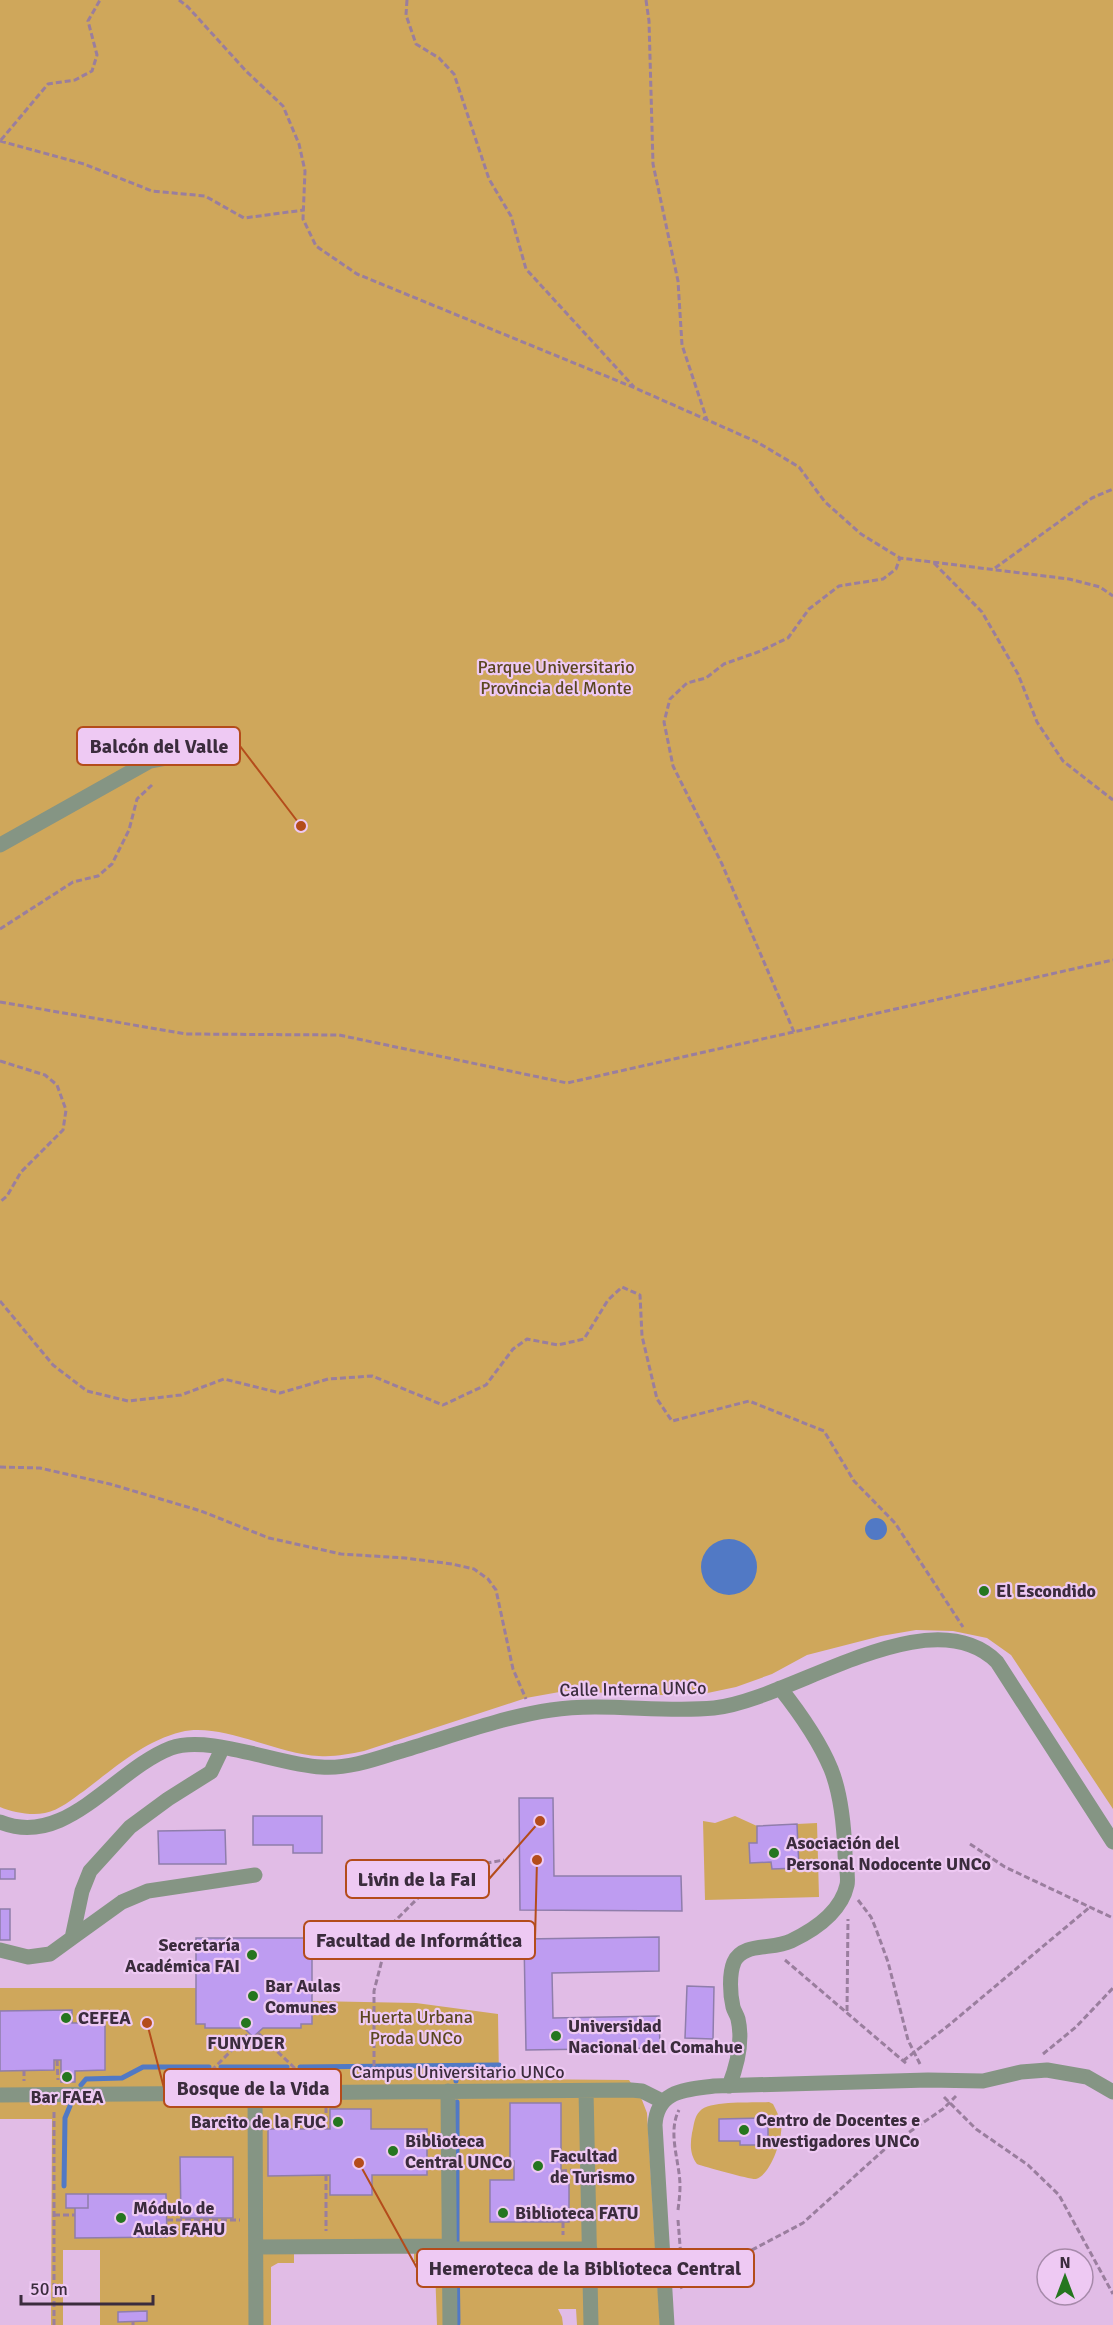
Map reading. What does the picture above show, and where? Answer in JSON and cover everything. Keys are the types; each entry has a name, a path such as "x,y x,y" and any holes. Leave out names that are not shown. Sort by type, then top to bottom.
{"street":[{"path":"0,845 150,761 188,754"},
{"name":"Calle Interna UNCo","path":"0,1822 31,1828 58,1822 69,1817 129,1772 158,1754 184,1744 197,1744 310,1766 341,1766 378,1758 532,1714 568,1708 717,1707 738,1703 862,1656 916,1642 942,1640 962,1641 975,1646 987,1653 1005,1673 1113,1842"},
{"path":"729,2086 735,2071 739,2047 738,2019 733,2007 731,1975 739,1953 750,1948 766,1948 791,1941 828,1917 837,1907 848,1884 845,1838 839,1798 831,1769 818,1744 780,1688"},
{"path":"72,1938 82,1891 90,1871 130,1827 168,1798 211,1772 222,1749"},
{"path":"0,1950 28,1957 50,1954 122,1902 148,1891 255,1875"},
{"path":"667,2325 655,2125 657,2107 662,2101 677,2093 693,2089 729,2086 990,2080 1021,2072 1047,2070 1087,2077 1113,2092"},
{"path":"448,2091 450,2325"},
{"path":"586,2091 591,2325"},
{"name":"Campus Universitario UNCo","path":"0,2094 637,2091 647,2093 662,2101"},
{"path":"255,2093 256,2325"},
{"path":"256,2247 590,2249"}],"path":[{"path":"100,0 88,21 97,55 92,71 75,80 48,84 0,141 84,164 152,191 204,196 244,218 304,210"},
{"path":"179,0 246,71 283,105 299,144 305,171 303,219 316,246 357,274 635,388 757,442 799,467 825,502 861,534 900,558 1069,579 1100,587 1113,596"},
{"path":"407,0 406,15 416,44 438,58 454,74 489,178 511,216 526,269 635,388"},
{"path":"646,0 649,21 653,164 678,281 682,345 707,420"},
{"path":"993,570 1092,498 1113,489"},
{"path":"794,1032 722,864 673,766 664,723 670,699 687,683 706,678 724,664 788,638 809,609 833,590 851,582 883,579 896,570 900,558"},
{"path":"933,562 982,612 1018,674 1037,722 1063,761 1113,800"},
{"path":"0,929 73,882 98,876 112,864 129,830 138,799 152,785"},
{"path":"0,1002 186,1034 339,1035 567,1083 1113,960"},
{"path":"0,1061 45,1075 57,1084 66,1110 63,1130 21,1172 7,1196 0,1202"},
{"path":"0,1301 53,1365 87,1391 128,1401 181,1395 224,1379 280,1393 328,1379 372,1376 443,1405 486,1385 513,1348 527,1339 558,1345 584,1339 608,1300 622,1287 640,1295 642,1336 657,1399 672,1421 749,1401 824,1431 854,1481 895,1523 932,1576 975,1646"},
{"path":"0,1467 40,1468 110,1484 201,1511 269,1538 341,1554 405,1558 474,1569 488,1579 495,1590 513,1669 532,1714"},
{"path":"970,1844 1005,1867 1113,1918"},
{"path":"374,2073 374,1991 391,1925 446,1870 504,1860"},
{"path":"848,1884 871,1917 876,1929 888,1962 908,2040 933,2090 943,2096 976,2129 1028,2165 1059,2195 1113,2294"},
{"path":"903,2061 1090,1906"},
{"path":"847,2011 848,1918"},
{"path":"766,1948 787,1960 928,2080"},
{"path":"1021,2072 1076,2026 1113,1988"},
{"path":"189,2093 249,2033"},
{"path":"258,2033 323,2092 326,2129"},
{"path":"678,2280 677,2290 803,2223 886,2148 934,2115 973,2081"},
{"path":"54,2094 54,2325"},
{"path":"681,2108 678,2113 675,2137 675,2159 680,2186 678,2212 681,2260"},
{"path":"326,2175 326,2247"},
{"path":"54,2216 75,2216"},
{"path":"167,2220 256,2220"}],"green space":[{"name":"Parque Universitario Provincia del Monte","path":"0,0 1113,0 1113,1809 1011,1655 987,1638 953,1631 916,1630 881,1636 807,1655 772,1674 736,1687 698,1695 565,1691 526,1698 364,1751 342,1755 303,1754 214,1731 181,1732 167,1736 142,1749 56,1809 34,1814 0,1807"},
{"path":"735,1816 757,1826 817,1823 819,1897 705,1900 703,1821 715,1823"},
{"name":"Huerta Urbana Proda UNCo","path":"0,1988 196,1988 206,2028 244,2028 253,2037 263,2028 300,2028 312,2001 416,2003 498,2014 499,2079 629,2080 642,2100 647,2113 660,2325 577,2325 576,2309 558,2309 563,2325 437,2325 435,2268 430,2263 414,2262 414,2250 294,2250 294,2263 278,2263 271,2267 271,2325 100,2325 100,2250 63,2250 63,2325 51,2325 52,2119 0,2119 0,2071 54,2070 54,2060 61,2060 61,2082 75,2082 75,2071 105,2070 105,2023 72,2023 72,2011 0,2011","holes":["561,2103 561,2180 569,2180 569,2222 490,2222 490,2180 514,2180 514,2161 510,2161 510,2104","371,2109 371,2129 427,2129 427,2174 268,2176 330,2129 330,2110","180,2157 233,2157 233,2218 181,2218","88,2194 166,2194 167,2237 75,2238","147,2311 147,2321 119,2322 118,2312"]},
{"path":"769,2102 773,2104 781,2122 781,2128 775,2154 762,2176 753,2179 697,2164 692,2153 691,2142 694,2121 700,2111 712,2105"}],"water":[{"path":"876,1518 884,1521 887,1529 884,1537 876,1540 868,1537 865,1529 868,1521"},
{"path":"723,1539 735,1539 745,1543 753,1551 757,1567 753,1583 745,1591 735,1595 723,1595 713,1591 705,1583 701,1573 701,1561 705,1551 713,1543"}],"building":[{"path":"519,1798 553,1798 554,1876 681,1876 682,1911 520,1910"},
{"path":"253,1816 322,1816 322,1853 293,1853 293,1845 253,1845"},
{"name":"Asociación del Personal Nodocente UNCo","path":"797,1824 799,1868 772,1869 771,1862 750,1863 749,1843 757,1843 757,1826"},
{"path":"225,1830 226,1864 159,1864 158,1831"},
{"path":"0,1869 15,1869 15,1879 0,1879"},
{"path":"0,1909 10,1909 10,1940 0,1940"},
{"path":"659,1937 659,1971 552,1973 553,2018 659,2016 660,2048 526,2050 524,1939"},
{"path":"196,1938 312,1938 312,2024 301,2024 301,2028 263,2028 253,2037 244,2028 205,2028 205,2024 196,2024"},
{"path":"687,1986 714,1987 713,2039 685,2038"},
{"path":"72,2010 72,2023 105,2023 105,2070 75,2071 75,2082 61,2082 61,2060 54,2060 54,2070 0,2071 0,2011"},
{"name":"Facultad de Turismo","path":"510,2103 561,2103 561,2180 569,2180 569,2222 490,2222 490,2180 514,2180 514,2161 510,2161"},
{"path":"330,2109 371,2109 371,2129 427,2129 427,2175 372,2175 372,2195 330,2195 330,2175 268,2176 268,2129 330,2129"},
{"name":"Centro de Docentes e Investigadores UNCo","path":"768,2118 768,2145 740,2145 740,2141 719,2141 719,2119"},
{"name":"Módulo de Aulas FAHU","path":"180,2157 233,2157 233,2218 181,2218"},
{"path":"66,2194 88,2194 88,2208 66,2208"},
{"name":"Módulo de Aulas FAHU","path":"88,2194 166,2194 167,2237 75,2238 75,2208 88,2208"},
{"path":"147,2311 147,2321 118,2322 118,2312"}],"waterway":[{"path":"300,2067 499,2065"},
{"path":"456,2066 456,2081"},
{"path":"81,2085 86,2079 122,2078 143,2067 209,2067"},
{"path":"221,2067 287,2067"},
{"path":"457,2102 457,2245"},
{"path":"64,2186 65,2118 70,2106"},
{"path":"457,2253 458,2323"}],"place":[{"name":"Balcón del Valle","path":"301,826"},
{"name":"El Escondido","path":"984,1591"},
{"name":"Livin de la FaI","path":"540,1821"},
{"name":"Asociación del Personal Nodocente UNCo","path":"774,1853"},
{"name":"Facultad de Informática","path":"537,1860"},
{"name":"Secretaría Académica FAI","path":"252,1955"},
{"name":"Bar Aulas Comunes","path":"253,1996"},
{"name":"CEFEA","path":"66,2018"},
{"name":"Bosque de la Vida","path":"147,2023"},
{"name":"FUNYDER","path":"246,2023"},
{"name":"Universidad Nacional del Comahue","path":"556,2036"},
{"name":"Bar FAEA","path":"67,2077"},
{"name":"Barcito de la FUC","path":"338,2122"},
{"name":"Centro de Docentes e Investigadores UNCo","path":"744,2130"},
{"name":"Biblioteca Central UNCo","path":"393,2151"},
{"name":"Hemeroteca de la Biblioteca Central","path":"359,2163"},
{"name":"Facultad de Turismo","path":"538,2166"},
{"name":"Biblioteca FATU","path":"503,2213"},
{"name":"Módulo de Aulas FAHU","path":"121,2218"}]}
